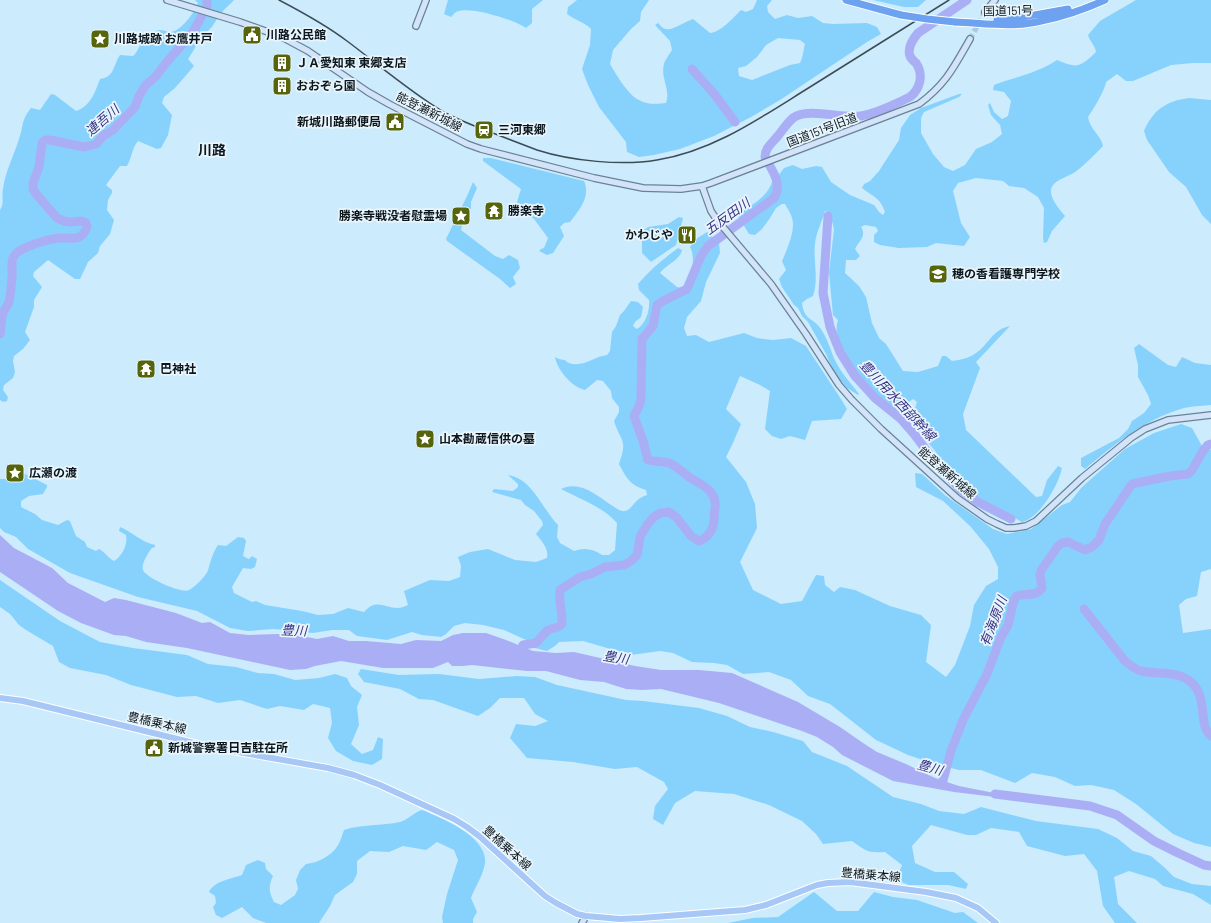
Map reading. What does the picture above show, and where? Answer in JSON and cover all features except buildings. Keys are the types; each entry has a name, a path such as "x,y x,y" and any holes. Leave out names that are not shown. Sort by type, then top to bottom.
{"highway":[{"name":"国道151号","path":"846,0 901,15 927,20 1010,24 1040,22 1094,5 1105,0"},
{"name":"国道151号","path":"855,0 881,10"},
{"name":"国道151号","path":"955,22 1018,18 1064,10 1093,0"}],"main road":[{"name":"能登瀬新城線","path":"167,0 268,31 294,43 381,100 468,144 481,149 594,178 643,188 680,189 702,186 711,211 722,227 771,284 839,384 857,406 957,498 987,519 1006,528 1026,526 1036,521 1082,478 1144,429 1168,420 1211,415"},
{"path":"416,26 426,0"},
{"path":"986,12 995,0"},
{"name":"国道151号旧道","path":"702,186 919,104 943,84 970,39"},
{"name":"豊橋乗本線","path":"0,698 23,701 210,747 328,768 354,775 380,785 454,819 479,836 545,896 577,914 620,919 745,910 766,905 817,885 850,882 926,892 956,898 978,908 996,923"},
{"path":"582,923 586,916"}],"shaded area":[{"path":"195,0 234,0 223,11 211,28 199,37 196,46 188,59 194,66 175,88 164,97 162,103 172,115 168,135 161,148 157,149 138,141 134,147 127,166 120,166 106,185 112,190 108,200 107,210 114,220 110,234 100,246 98,253 88,262 80,279 75,279 48,260 34,272 33,276 42,287 34,300 34,307 25,332 30,340 23,349 14,356 13,361 15,372 13,378 4,385 3,390 8,397 7,401 3,402 0,400 0,210 5,177 20,137 25,117 31,108 40,110 51,94 55,95 76,111 81,109 92,98 100,79 105,78 111,73 120,55 133,56 144,39 158,30 171,32 175,31 183,25 194,11 198,3"},
{"path":"448,0 543,0 532,9 532,23 526,28 512,21 491,14 470,10 455,12 451,17 444,14"},
{"path":"577,0 649,0 641,12 640,21 613,50 610,64 631,94 642,102 652,104 666,103 667,93 663,69 665,61 672,50 670,41 655,25 658,23 664,28 668,29 693,19 710,33 723,27 741,10 746,12 753,9 757,0 772,0 767,6 768,12 775,19 787,15 798,18 812,16 823,23 867,23 877,27 881,34 780,100 714,136 680,149 639,157 627,152 626,142 599,107 588,85 582,69 590,45 591,29 567,14 568,7","holes":["778,38 800,40 805,44 800,63 790,65 752,80 739,76 738,68 746,66 757,57 766,45"]},
{"path":"873,0 926,0 918,7 904,7"},
{"path":"1136,0 1211,0 1211,63 1171,65 1133,81 1126,81 1117,74 1106,82 1096,105 1088,117 1089,122 1103,146 1079,169 1057,181 1052,187 1051,195 1053,200 1065,216 1052,231 1047,242 1044,243 1043,238 1044,208 1038,197 1024,188 1009,186 1003,181 976,178 958,183 953,191 961,223 970,237 964,246 936,243 927,247 899,248 880,245 874,242 874,235 878,231 876,227 865,225 861,227 863,230 863,236 855,249 860,256 856,260 846,260 845,273 859,286 866,297 872,323 879,338 886,344 903,371 918,372 938,366 942,356 946,356 952,361 973,355 995,333 1010,326 976,362 980,368 963,414 966,430 1036,497 1042,496 1047,480 1058,466 1062,468 1057,483 1048,500 1035,514 1022,522 972,494 953,474 917,428 912,418 917,402 913,399 898,410 889,406 870,388 852,365 837,332 838,320 833,315 829,273 834,229 830,213 825,211 816,240 815,290 813,296 802,303 803,309 807,316 821,329 827,339 836,363 859,394 858,395 847,388 834,373 826,354 808,322 802,316 798,308 794,305 782,287 779,279 786,270 782,261 793,228 790,212 785,204 782,204 776,208 762,229 755,235 749,234 738,216 738,213 760,199 768,191 773,179 778,176 784,168 793,165 802,169 816,166 822,167 831,182 850,195 874,205 883,215 885,212 881,203 862,188 864,184 870,181 879,171 899,140 901,128 910,115 921,108 962,94 959,97 924,112 921,118 921,133 933,154 944,167 953,171 965,165 976,149 992,142 1002,134 1000,125 991,115 988,105 990,103 994,112 1002,119 1008,116 1011,101 1004,92 993,90 994,85 1034,72 1057,60 1070,65 1078,65 1086,61 1096,52 1095,47 1088,35 1100,21"},
{"path":"1189,98 1211,100 1211,224 1202,215 1186,187 1169,172 1147,140 1144,131 1152,117 1161,108 1174,101"},
{"path":"483,158 491,158 584,181 586,192 583,203 570,222 564,223 560,227 564,236 553,253 547,255 539,251 544,248 548,238 534,219 517,207 521,189 483,161"},
{"path":"473,182 477,188 471,202 471,208 463,221 461,230 495,256 503,259 509,255 518,260 520,268 513,277 516,284 510,288 446,239"},
{"path":"679,217 683,218 676,245 651,262 642,253 642,234 644,230 648,227 668,224"},
{"path":"707,232 719,243 720,253 706,282 701,301 687,317 684,328 687,336 696,335 709,342 744,333 757,338 773,340 791,338 806,346 847,409 841,419 812,421 805,440 790,436 781,439 772,436 765,429 770,391 740,376 726,409 741,424 726,457 746,482 755,504 757,528 740,562 753,590 781,604 802,601 816,575 824,576 825,585 834,592 840,587 855,590 890,606 921,615 931,625 926,662 946,677 955,665 970,626 974,605 986,586 998,579 998,567 989,549 970,526 943,501 916,487 915,473 922,474 946,496 993,529 1007,534 1031,529 1062,505 1070,502 1082,487 1125,449 1154,433 1181,424 1192,428 1202,446 1211,450 1211,569 1201,572 1197,596 1186,599 1179,605 1183,633 1211,629 1211,847 1194,843 1173,834 1136,804 1114,790 1091,785 1075,786 1055,777 1032,773 1015,783 981,770 959,770 908,755 876,740 830,704 808,696 791,680 769,672 743,674 727,665 692,662 673,653 660,651 631,655 583,641 559,642 547,651 535,648 526,640 504,630 483,625 465,623 454,626 441,637 422,635 412,632 387,640 357,636 349,630 332,630 313,633 274,629 248,631 230,628 197,611 138,597 70,573 28,549 16,537 4,532 0,528 0,479 8,479 11,476 23,473 47,485 47,487 43,494 29,496 21,501 21,507 35,514 42,520 58,525 67,520 70,521 76,536 85,542 87,547 96,551 99,549 114,561 122,553 126,543 126,535 119,531 120,527 145,542 155,545 145,559 143,570 150,577 172,588 185,591 191,589 207,572 213,554 218,545 226,546 238,537 244,538 246,541 243,556 249,559 252,556 257,559 255,567 251,569 243,568 232,587 234,593 252,602 256,601 265,605 318,615 333,614 348,608 364,612 373,605 393,608 403,607 408,605 404,591 430,580 449,581 460,577 461,566 458,557 470,552 488,549 515,560 536,562 547,558 546,548 536,534 543,525 542,521 534,511 525,505 521,500 492,492 494,489 513,491 518,487 518,484 508,475 517,478 531,488 558,525 557,537 560,543 574,551 589,549 602,555 609,555 615,550 617,523 605,512 561,489 574,486 581,487 594,493 621,511 629,509 640,498 647,495 646,490 633,484 624,474 619,464 622,456 623,445 614,421 619,412 619,407 612,398 611,391 603,381 597,380 585,390 570,382 556,362 555,357 565,360 568,363 579,364 607,355 610,351 612,332 620,315 631,301 638,302 643,307 641,317 633,326 637,329 640,327 647,316 649,300 639,290 638,284 667,256 678,248 682,250 679,257 660,273 677,287 682,288 688,281 692,268 693,259 690,247 696,239"},
{"path":"1139,344 1168,365 1176,367 1182,357 1195,363 1211,365 1211,405 1184,408 1142,426 1118,442 1085,469 1081,466 1081,458 1119,438 1128,429 1132,421 1144,413 1151,404 1148,395 1138,377 1138,365 1134,348"},
{"path":"0,535 14,548 52,568 68,583 105,602 114,598 126,600 176,613 202,623 210,622 230,633 249,635 278,634 317,639 333,636 349,641 401,644 416,640 441,641 453,635 463,633 486,633 533,651 556,653 574,652 635,666 661,670 699,670 732,673 798,702 840,727 877,752 935,778 959,786 1045,803 954,792 893,781 842,755 833,747 817,737 802,731 719,703 661,689 626,689 604,682 580,680 546,671 527,671 472,665 452,666 448,662 433,668 383,668 341,661 306,669 290,670 187,648 146,642 126,636 114,635 81,623 58,611 0,572"},
{"path":"0,580 60,621 100,642 187,655 208,664 236,667 258,673 274,674 295,680 319,678 335,674 347,678 351,686 362,695 357,707 359,725 351,744 362,754 373,750 378,737 383,739 382,759 372,765 353,761 336,751 328,738 332,723 330,708 313,704 304,710 280,706 267,709 240,700 218,703 196,696 177,697 131,685 106,675 70,668 59,662 53,646 19,625 10,614 0,607"},
{"path":"361,669 399,675 439,674 479,679 517,676 535,677 557,685 626,700 699,708 727,716 750,727 803,741 812,752 847,766 893,797 921,804 939,811 964,814 981,807 1036,821 1098,829 1117,838 1133,851 1151,856 1174,877 1192,884 1211,886 1211,905 1193,894 1163,886 1155,879 1129,871 1114,877 1118,904 1137,923 1115,923 1103,906 1097,871 1084,854 1065,856 1027,846 1019,832 991,828 976,835 967,835 931,825 912,846 915,863 935,872 954,872 968,884 966,889 948,885 909,885 896,880 902,865 885,852 867,851 852,841 823,844 816,834 802,821 769,805 734,794 695,791 675,803 663,825 653,819 655,806 668,789 664,782 637,767 615,769 573,762 527,758 510,738 516,724 535,726 548,721 535,714 524,698 500,698 490,708 478,716 433,700 419,699 400,689 364,682 358,674"},
{"path":"422,810 452,823 472,837 484,854 484,868 471,898 477,912 473,919 473,923 443,923 442,917 447,894 458,860 454,850 437,842 426,850 403,846 389,852 370,851 357,861 357,874 353,882 335,895 319,923 266,923 253,918 242,907 222,918 216,915 213,907 216,903 215,896 209,892 211,888 228,879 242,875 246,865 258,860 265,863 266,869 273,876 270,883 271,895 274,902 281,905 295,895 298,889 296,880 300,870 306,864 328,856 339,843 344,830 400,822"},
{"path":"814,892 837,911 858,911 874,892 893,897 917,900 955,913 963,912 978,923 728,923 753,918 778,917"}],"waterway":[{"name":"連吾川","path":"0,334 3,313 10,299 12,261 14,256 28,247 48,240 79,237 85,232 87,227 86,223 82,221 70,222 57,218 33,189 33,183 39,167 42,143 45,140 50,140 84,147 96,144 103,136 113,130 135,107 145,86 156,76 193,32 207,6 207,0"},
{"name":"五反田川","path":"519,655 523,645 536,643 548,630 562,624 560,590 580,577 591,574 605,567 624,565 631,561 637,555 640,537 647,525 660,513 669,512 676,517 691,536 699,541 705,538 710,532 713,525 715,506 712,493 672,464 648,460 634,416 640,404 641,398 642,339 653,326 657,305 687,289 701,256 708,246 774,198 777,187 776,177 765,157 765,154 769,146 793,118 807,113 853,116 867,115 880,111 910,97 920,82 920,72 909,53 912,41 918,33 967,0"},
{"name":"豊川用水西部幹線","path":"692,69 715,95 735,122"},
{"name":"豊川用水西部幹線","path":"828,216 823,293 830,327 840,352 855,376 875,398 901,419 939,467 961,490 978,502 1011,519"},
{"name":"有海原川","path":"942,784 951,751 963,720 987,674 1001,637 1008,625 1014,600 1017,596 1034,594 1040,591 1042,588 1040,574 1042,569 1058,546 1062,543 1068,542 1085,550 1092,547 1099,540 1105,524 1132,484 1188,474 1203,451 1208,445 1211,444"},
{"name":"豊川用水西部幹線","path":"1084,609 1125,661 1132,667 1141,671 1174,674 1186,678 1191,682 1200,695 1204,724 1211,736"},
{"name":"豊川","path":"995,794 1090,806 1117,815 1154,841 1204,865 1211,866"}],"tunnel":[{"path":"970,39 985,12"}],"railway":[{"path":"279,0 331,30 418,95 442,111 456,118 550,154 581,160 628,163 657,160 678,155 718,141 756,120 949,0"}],"place":[{"name":"川路公民館","path":"252,35"},
{"name":"川路城跡 お鷹井戸","path":"100,39"},
{"name":"ＪＡ愛知東 東郷支店","path":"282,63"},
{"name":"おおぞら園","path":"282,86"},
{"name":"新城川路郵便局","path":"395,122"},
{"name":"三河東郷","path":"484,130"},
{"name":"勝楽寺","path":"494,211"},
{"name":"勝楽寺戦没者慰霊場","path":"461,216"},
{"name":"かわじや","path":"687,235"},
{"name":"穂の香看護専門学校","path":"938,274"},
{"name":"巴神社","path":"146,369"},
{"name":"山本勘蔵信供の墓","path":"425,439"},
{"name":"広瀬の渡","path":"15,473"},
{"name":"新城警察署日吉駐在所","path":"154,748"}],"district":[{"name":"川路","path":"212,150"}]}
